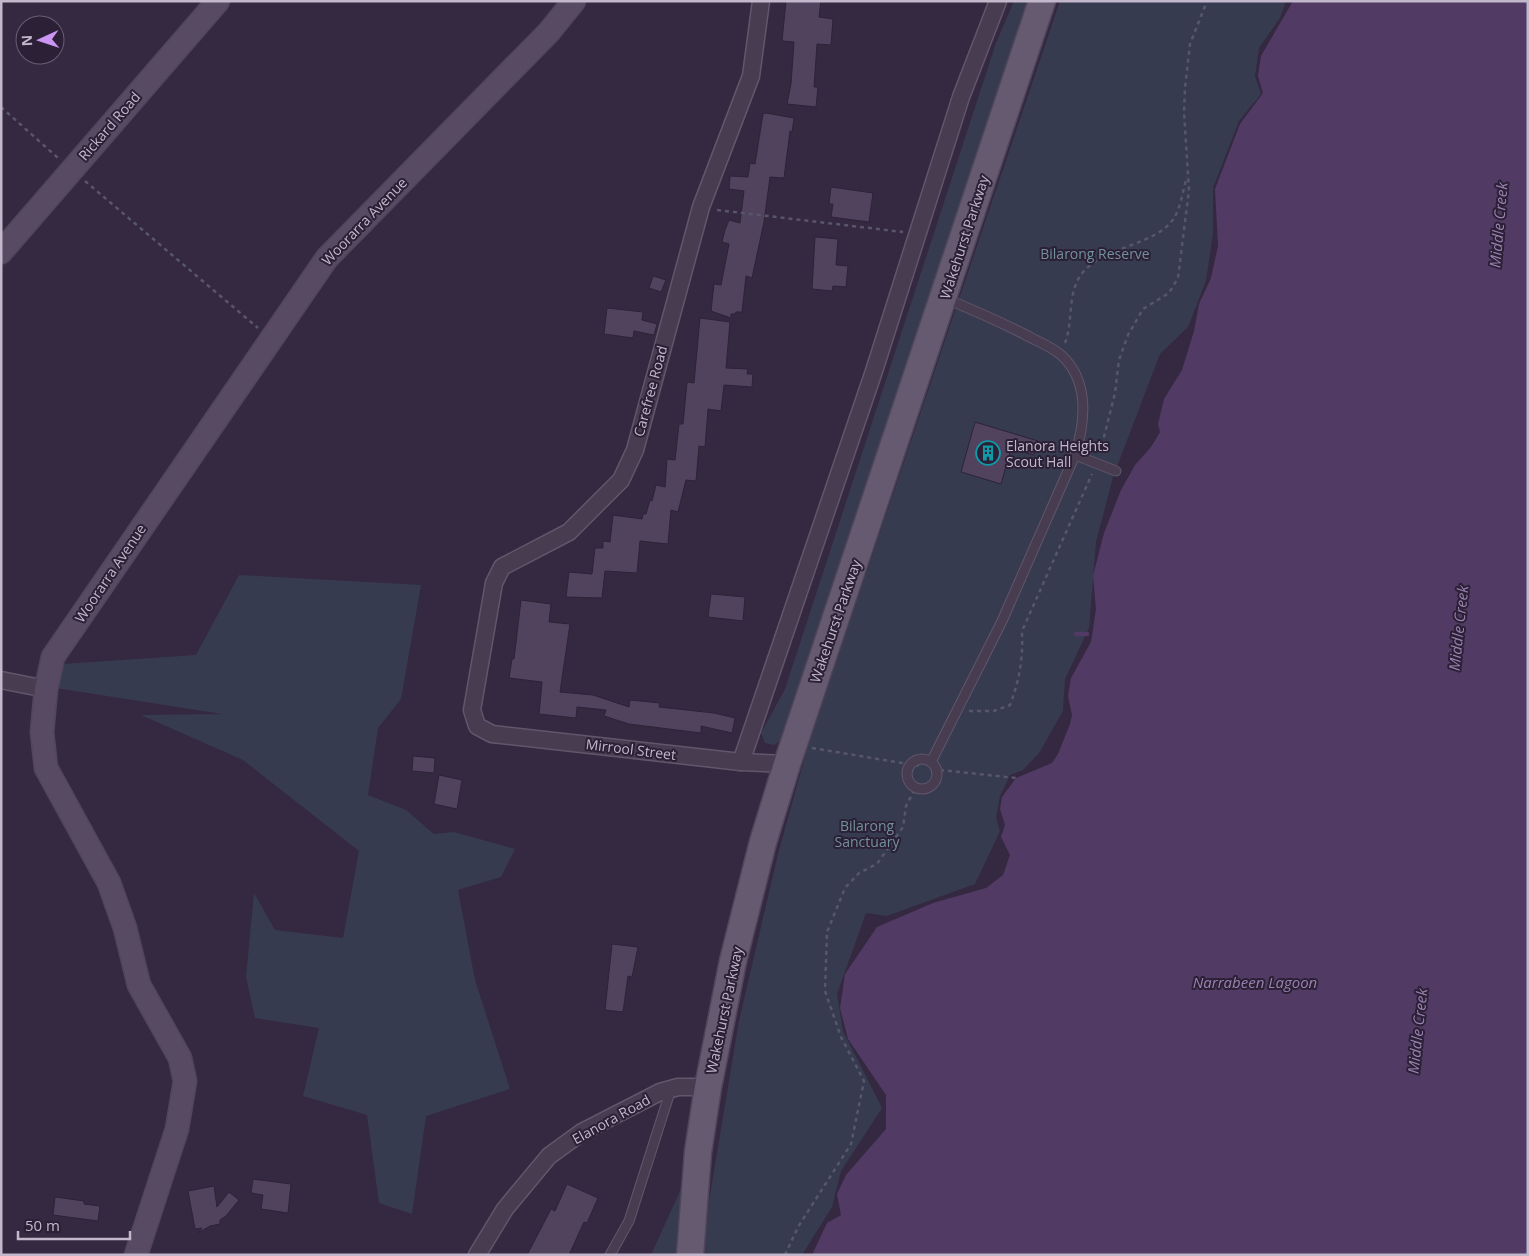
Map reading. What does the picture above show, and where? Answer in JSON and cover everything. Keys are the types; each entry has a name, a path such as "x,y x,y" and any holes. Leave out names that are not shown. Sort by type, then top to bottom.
{"main road":[{"name":"Wakehurst Parkway","path":"690,1255 698,1152 708,1087 733,961 763,842 790,754 1042,1"}],"street":[{"name":"Rickard Road","path":"1,252 218,1"},
{"name":"Woorarra Avenue","path":"136,1255 177,1129 185,1081 180,1058 139,985 125,928 109,883 46,768 42,732 46,689 53,656 327,258 549,32 574,1"},
{"name":"Carefree Road","path":"477,726 472,710 494,583 502,567 569,532 621,480 635,450 701,207 751,76 760,1"},
{"path":"741,762 870,380 961,97 998,1"},
{"path":"1,680 46,689"},
{"name":"Mirrool Street","path":"477,726 492,734 741,762 790,754"},
{"name":"Elanora Road","path":"477,1255 505,1209 549,1156 582,1132 660,1092 678,1087 708,1087"}],"lane":[{"path":"934,766 918,759 910,764 907,777 916,787 925,788 933,784 934,766 1002,620 1075,455 1082,432 1084,407 1079,382 1070,365 1060,354 990,316 944,297"},
{"path":"1075,455 1116,471"},
{"path":"610,1255 629,1221 671,1089"}],"path":[{"path":"1060,354 1067,337 1070,305 1077,282 1085,270 1115,250 1152,237 1174,218 1188,176 1184,112 1190,44 1207,1"},
{"path":"1,107 271,338"},
{"path":"701,207 916,234"},
{"path":"790,754 934,766 1016,778"},
{"path":"785,1255 798,1227 851,1144 864,1081 841,1038 825,991 827,932 845,888 859,873 877,864 903,827 906,806 916,787"}],"green space":[{"path":"1014,1 1029,1 783,739 774,745 765,743 761,733 785,689 996,43"},
{"name":"Bilarong Reserve","path":"1060,1 1286,1 1280,18 1259,48 1255,76 1261,94 1239,121 1213,188 1213,233 1206,281 1188,327 1160,354 1113,477 1096,542 1089,628 1065,679 1063,711 1039,753 1023,770 1010,775 1000,796 996,818 1000,831 975,884 887,916 866,913 837,994 843,1031 882,1108 841,1171 832,1207 802,1255 700,1255 739,1021 778,854 809,742"},
{"path":"239,575 421,585 401,699 378,728 368,795 406,810 434,834 454,832 515,849 501,877 458,890 475,980 510,1089 426,1116 412,1214 379,1203 367,1115 303,1096 319,1028 255,1018 246,977 254,893 275,930 343,938 359,851 243,760 141,715 222,714 56,688 63,664 196,655"},
{"path":"684,1182 678,1255 651,1255"}],"water":[{"name":"Narrabeen Lagoon","path":"1293,1 1528,1 1528,1255 812,1255 827,1223 841,1215 837,1194 846,1175 886,1129 886,1095 848,1039 840,1008 845,974 877,927 933,903 986,888 1003,875 1010,855 1001,837 1005,825 1000,809 1002,797 1016,778 1052,763 1058,754 1070,724 1072,715 1068,696 1071,678 1091,642 1096,609 1093,576 1104,533 1121,490 1135,465 1151,447 1160,432 1158,424 1164,399 1182,370 1194,331 1199,304 1211,278 1218,246 1215,189 1240,124 1263,93 1258,76 1261,56"}],"building":[{"path":"786,1 821,1 819,17 833,19 831,45 817,44 814,87 818,87 816,107 787,104 791,84 794,42 782,41"},
{"path":"763,114 794,118 792,132 790,131 784,178 770,177 764,222 752,278 746,276 742,312 731,314 731,318 711,311 714,284 721,285 729,244 722,242 725,230 729,220 740,223 744,191 729,189 730,176 748,177 750,163 755,164"},
{"path":"831,187 873,193 869,222 831,217 833,204 829,204"},
{"path":"815,237 838,239 836,265 848,266 846,287 833,286 832,291 812,289"},
{"path":"653,276 666,280 661,292 649,288"},
{"path":"607,308 643,312 642,320 657,324 654,335 634,331 633,338 604,334"},
{"path":"700,318 730,322 726,368 748,369 747,374 753,374 752,387 724,385 721,411 708,409 705,447 699,446 696,481 686,480 678,512 671,510 668,544 640,541 637,573 605,571 602,598 566,597 569,572 592,574 595,548 603,548 603,541 610,542 613,515 642,519 643,514 646,514 650,500 652,501 656,485 665,487 667,459 675,460 679,424 683,424 687,382 694,383"},
{"name":"Elanora Heights Scout Hall","path":"975,422 1038,441 1034,455 1011,449 1001,484 961,472"},
{"path":"711,594 745,597 743,621 708,617"},
{"path":"521,600 551,604 549,622 570,624 560,692 593,695 629,707 630,700 660,703 659,707 714,713 735,718 732,733 701,726 701,733 629,724 604,716 606,710 577,707 576,718 539,714 542,682 509,678 512,659 514,659"},
{"path":"413,756 435,758 434,773 412,771"},
{"path":"439,775 462,780 457,809 434,804"},
{"path":"612,944 638,947 632,977 628,976 623,1012 605,1010"},
{"path":"253,1179 291,1184 288,1213 261,1209 263,1195 251,1193"},
{"path":"567,1184 598,1198 587,1223 584,1222 569,1255 527,1255 551,1209 555,1211"},
{"path":"214,1186 217,1207 229,1192 239,1200 226,1216 220,1220 220,1224 210,1226 198,1233 202,1228 195,1229 188,1191"},
{"path":"55,1197 84,1201 84,1204 100,1206 98,1221 53,1215"}],"waterway":[{"path":"1076,634 1087,634"}],"place":[{"name":"Elanora Heights Scout Hall","path":"988,453"}],"water label":[{"name":"Middle Creek","path":"1498,225"},
{"name":"Middle Creek","path":"1458,628"},
{"name":"Middle Creek","path":"1417,1031"}],"park label":[{"name":"Bilarong Sanctuary","path":"867,834"}]}
